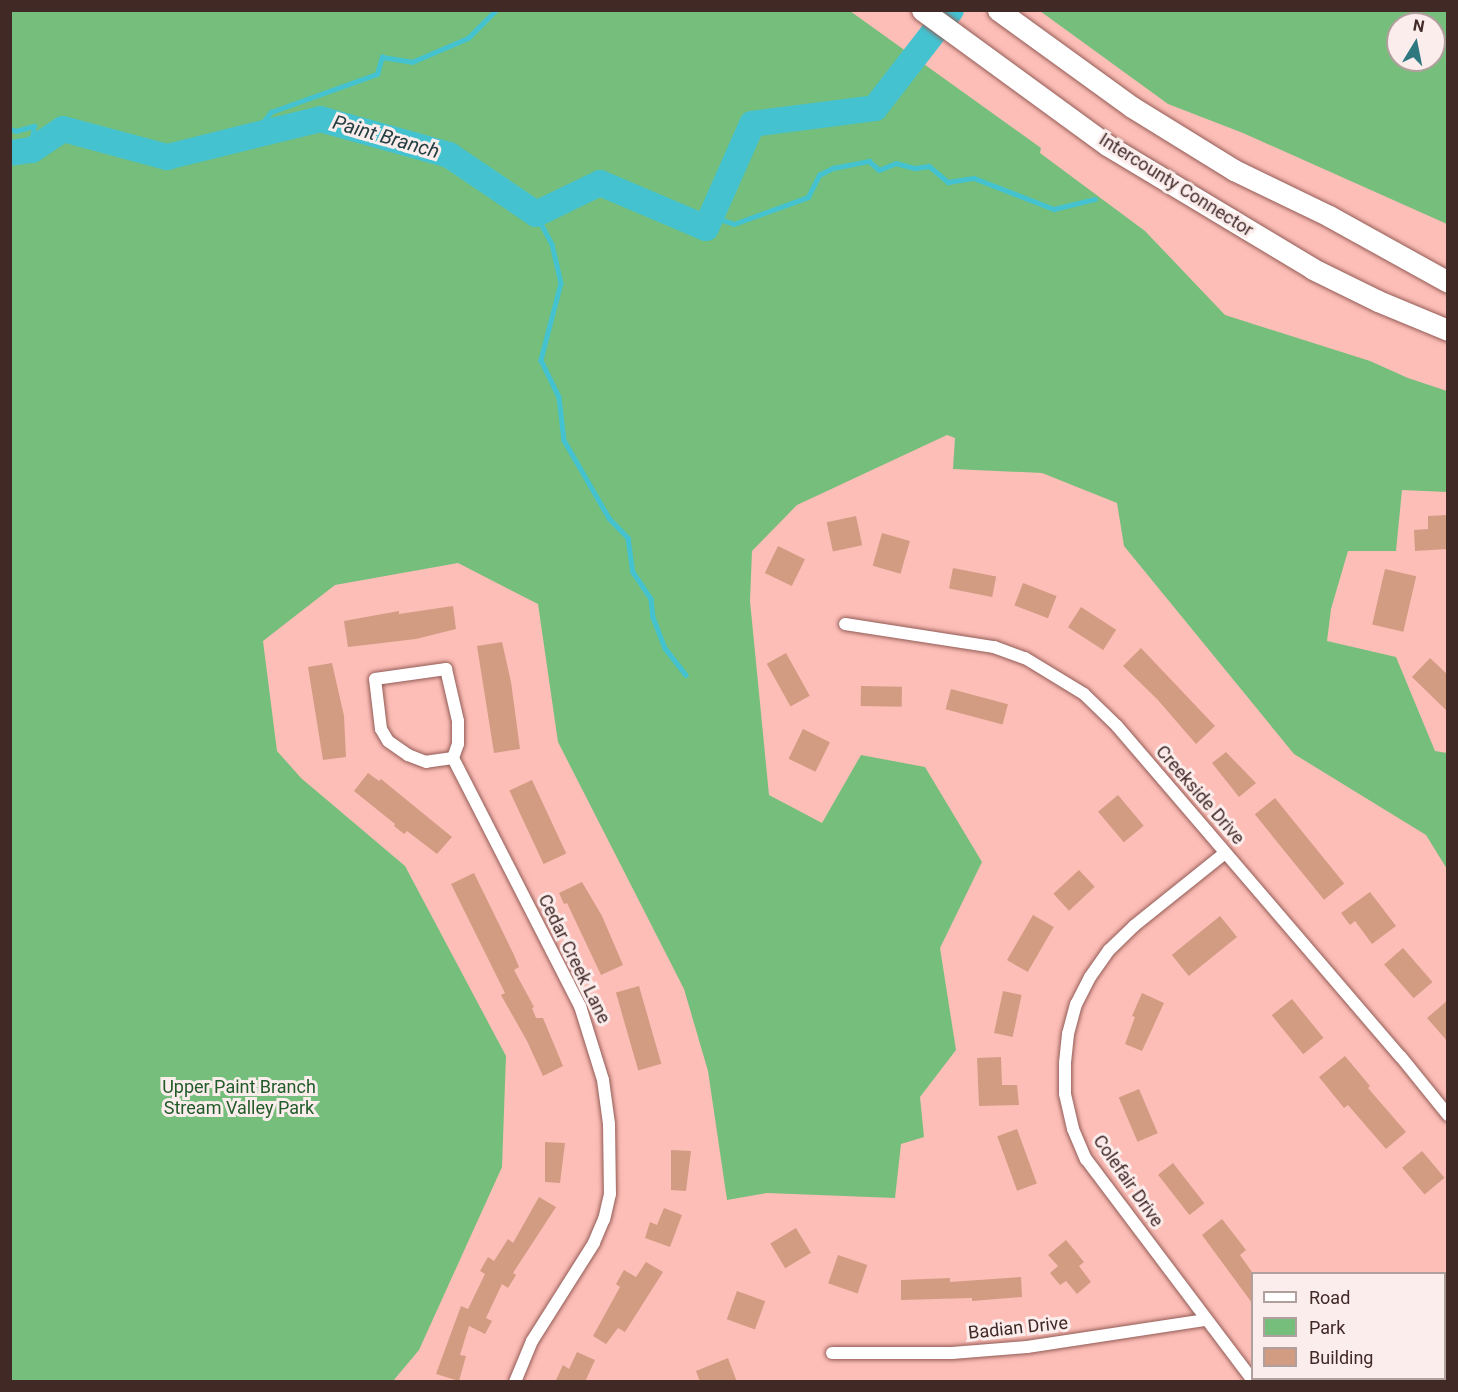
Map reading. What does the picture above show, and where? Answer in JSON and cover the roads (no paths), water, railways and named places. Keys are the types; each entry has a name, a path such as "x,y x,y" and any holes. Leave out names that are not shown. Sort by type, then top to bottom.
{"highway":[{"name":"Intercounty Connector","path":"922,10 1107,145 1313,269 1378,301 1448,330"},
{"path":"998,10 1132,107 1234,170 1329,216 1448,282"}],"street":[{"name":"Creekside Drive","path":"845,624 994,647 1025,658 1084,694 1117,726 1448,1115"},
{"path":"446,669 458,721 458,744 453,758 426,762 408,755 388,741 381,729 375,679 446,669"},
{"name":"Cedar Creek Lane","path":"453,758 580,1006 601,1070 609,1124 610,1194 604,1219 594,1242 532,1341 515,1382"},
{"name":"Colefair Drive","path":"1226,853 1134,926 1109,950 1090,977 1076,1004 1068,1034 1065,1094 1073,1130 1086,1159 1251,1378"},
{"name":"Badian Drive","path":"832,1353 952,1353 1028,1347 1206,1320"}],"waterway":[{"path":"253,135 271,112 377,74 382,57 412,62 468,38 496,10"},
{"name":"Paint Branch","path":"10,153 32,150 63,129 167,157 320,119 449,155 536,214 600,183 706,228 752,124 875,108 951,10"},
{"path":"10,129 16,131 34,126 32,150"},
{"path":"711,216 734,224 808,197 819,175 833,168 869,161 879,170 896,163 915,168 929,166 948,182 974,178 1054,209 1095,199"},
{"path":"536,214 552,244 561,283 541,360 559,397 564,440 609,518 628,538 633,572 651,599 653,617 665,648 686,675"}],"park label":[{"name":"Upper Paint Branch Stream Valley Park","path":"239,1098"}]}
